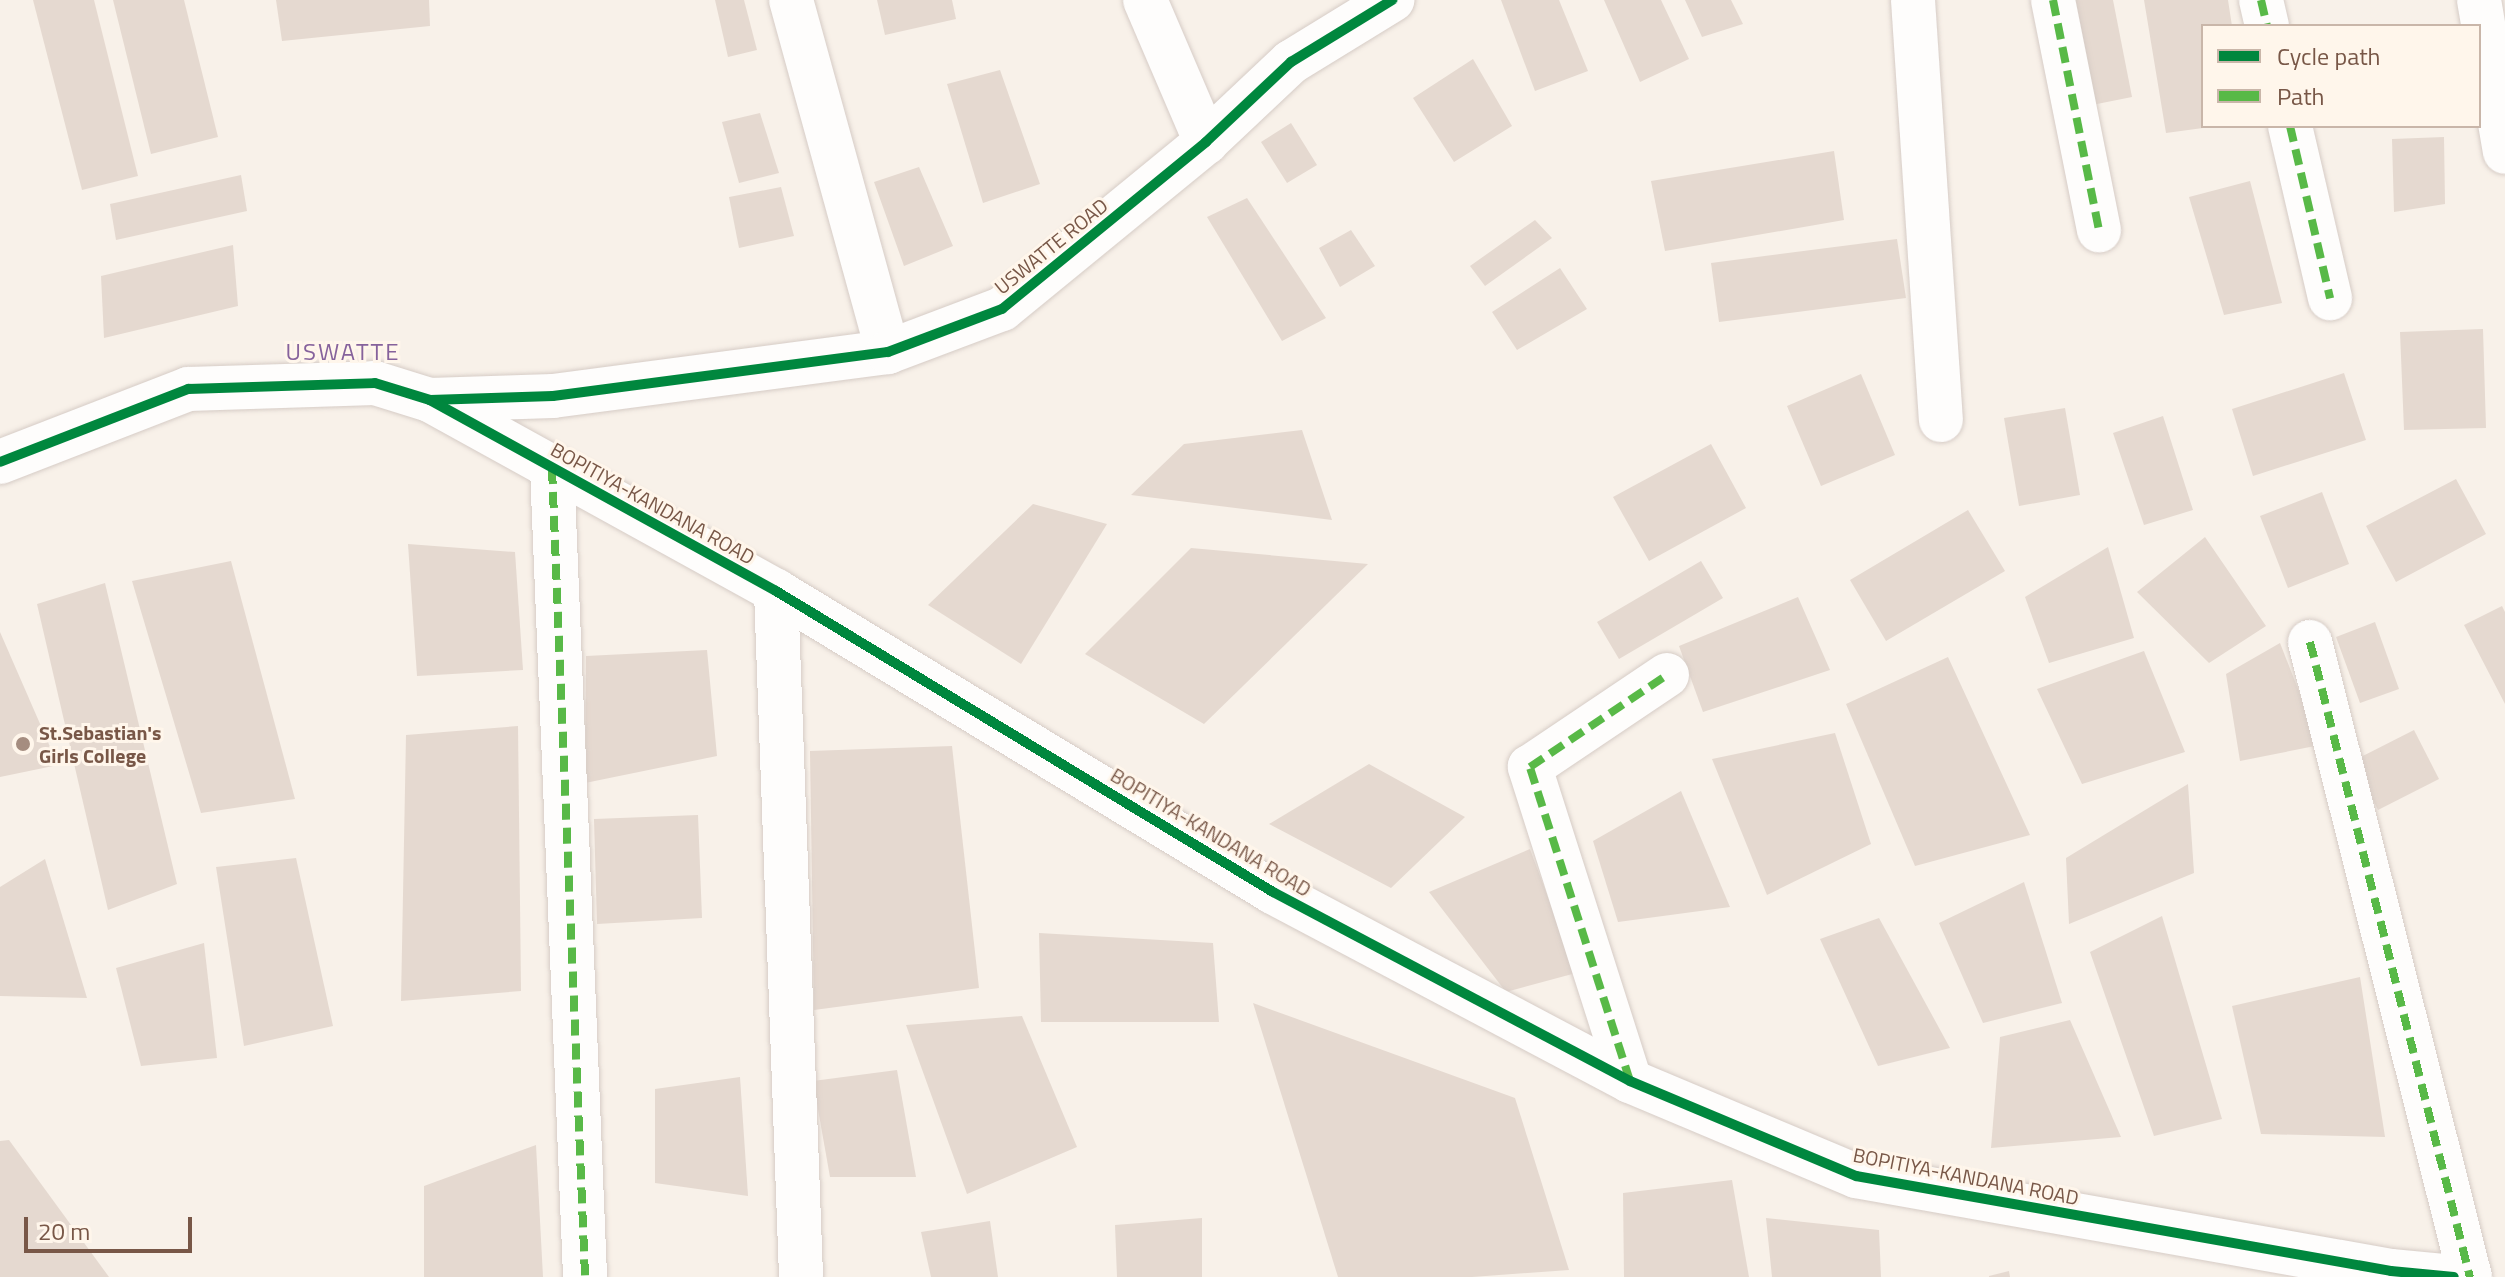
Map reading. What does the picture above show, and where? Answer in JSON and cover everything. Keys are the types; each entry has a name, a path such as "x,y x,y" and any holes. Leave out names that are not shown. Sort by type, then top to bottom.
{"street":[{"path":"791,0 888,352"},
{"path":"1145,0 1206,142"},
{"name":"USWATTE ROAD","path":"430,400 553,396 888,352 1002,309 1206,142 1291,62 1392,0"},
{"path":"1913,0 1941,420"},
{"path":"2053,0 2099,230"},
{"path":"2261,0 2267,24"},
{"path":"2479,0 2505,152"},
{"path":"2290,128 2330,298"},
{"name":"BOPITIYA-KANDANA ROAD","path":"0,462 188,389 375,383 430,400 776,591 1273,892 1630,1081 1856,1176 2371,1273 2454,1277"},
{"path":"552,468 585,1277"},
{"path":"776,591 801,1277"},
{"path":"2310,642 2470,1277"},
{"path":"1630,1081 1530,767 1667,675"}],"building":[{"path":"33,0 94,0 138,176 82,190"},
{"path":"113,0 184,0 218,137 151,154"},
{"path":"276,0 429,0 430,26 282,41"},
{"path":"715,0 744,0 757,50 728,57"},
{"path":"877,0 952,0 956,19 885,35"},
{"path":"1501,0 1559,0 1588,71 1535,91"},
{"path":"1604,0 1661,0 1689,59 1640,82"},
{"path":"1685,0 1731,0 1743,24 1702,37"},
{"path":"2074,0 2113,0 2132,97 2092,105"},
{"path":"2144,0 2228,0 2232,24 2201,24 2203,128 2166,133"},
{"path":"1473,59 1512,126 1454,162 1413,98"},
{"path":"1000,70 1040,184 983,203 947,84"},
{"path":"760,113 779,173 739,183 722,122"},
{"path":"1291,123 1317,165 1287,183 1261,142"},
{"path":"2444,137 2445,204 2394,212 2392,139"},
{"path":"1834,151 1844,220 1665,251 1651,181"},
{"path":"919,167 953,246 904,266 874,182"},
{"path":"241,175 247,211 116,240 110,204"},
{"path":"2250,181 2282,303 2224,315 2189,197"},
{"path":"781,187 794,236 739,248 729,197"},
{"path":"1247,198 1326,318 1282,341 1207,217"},
{"path":"1535,220 1552,238 1485,286 1470,266"},
{"path":"1351,230 1375,266 1340,287 1319,248"},
{"path":"1897,239 1906,298 1719,322 1711,263"},
{"path":"233,245 238,306 104,338 101,276"},
{"path":"1560,268 1587,309 1517,350 1492,312"},
{"path":"2483,329 2486,428 2404,430 2400,332"},
{"path":"2344,373 2366,440 2253,476 2232,409"},
{"path":"1861,374 1895,455 1821,486 1787,406"},
{"path":"2065,408 2080,495 2019,506 2004,418"},
{"path":"2163,416 2193,510 2144,525 2113,433"},
{"path":"1302,430 1332,520 1131,495 1184,444"},
{"path":"1711,444 1746,508 1649,561 1613,497"},
{"path":"2456,479 2486,534 2396,582 2366,526"},
{"path":"2322,492 2349,564 2288,588 2260,516"},
{"path":"1033,504 1107,524 1021,664 928,605"},
{"path":"1968,510 2005,571 1886,641 1850,580"},
{"path":"2205,537 2266,626 2209,663 2137,592"},
{"path":"408,544 515,552 523,670 417,676"},
{"path":"2108,547 2134,638 2049,663 2025,597"},
{"path":"1191,548 1368,564 1204,724 1085,654"},
{"path":"231,561 295,799 201,813 132,581"},
{"path":"1701,561 1723,598 1619,659 1597,622"},
{"path":"105,583 177,884 108,910 37,604"},
{"path":"1798,597 1830,670 1703,712 1679,646"},
{"path":"2502,606 2505,612 2505,704 2464,625"},
{"path":"2375,622 2399,689 2360,703 2336,637"},
{"path":"0,632 58,765 0,777"},
{"path":"2280,643 2320,745 2240,761 2226,674"},
{"path":"707,650 717,756 585,783 586,656"},
{"path":"2144,651 2185,752 2082,784 2037,689"},
{"path":"1948,657 2030,835 1915,866 1846,704"},
{"path":"518,726 521,991 401,1001 406,735"},
{"path":"2414,730 2439,779 2378,810 2353,761"},
{"path":"1835,733 1871,844 1767,895 1712,759"},
{"path":"952,746 979,988 814,1010 810,751"},
{"path":"1369,764 1465,817 1391,888 1269,824"},
{"path":"2188,784 2194,873 2069,924 2066,858"},
{"path":"1681,791 1730,907 1618,922 1593,841"},
{"path":"698,815 702,918 597,924 594,819"},
{"path":"1530,849 1576,973 1506,992 1429,892"},
{"path":"296,858 333,1026 244,1046 216,867"},
{"path":"45,859 87,998 0,996 0,887"},
{"path":"2024,882 2062,1003 1983,1023 1939,923"},
{"path":"2162,916 2222,1119 2154,1136 2090,952"},
{"path":"1879,918 1950,1048 1878,1066 1820,939"},
{"path":"1039,933 1213,943 1219,1022 1041,1022"},
{"path":"204,943 217,1058 141,1066 116,968"},
{"path":"2360,977 2385,1137 2261,1134 2232,1006"},
{"path":"1253,1003 1515,1098 1569,1270 1472,1277 1338,1277"},
{"path":"1022,1016 1077,1147 967,1194 906,1025"},
{"path":"2070,1020 2121,1137 1991,1148 2000,1037"},
{"path":"897,1070 916,1177 830,1177 813,1081"},
{"path":"740,1077 748,1196 655,1183 655,1089"},
{"path":"9,1140 109,1277 0,1277 0,1141"},
{"path":"536,1145 543,1277 424,1277 424,1186"},
{"path":"1732,1180 1749,1277 1624,1277 1623,1193"},
{"path":"1202,1218 1202,1277 1117,1277 1115,1225"},
{"path":"1766,1218 1879,1230 1881,1277 1772,1277"},
{"path":"990,1221 998,1277 931,1277 921,1232"},
{"path":"2009,1271 2010,1277 1989,1277 1989,1276"}],"marked path":[{"path":"2053,0 2099,230"},
{"path":"2261,0 2267,24"},
{"path":"2290,128 2330,298"},
{"path":"552,468 585,1277"},
{"path":"2310,642 2470,1277"},
{"path":"1630,1081 1530,767 1667,675"}],"cycle path":[{"path":"430,400 553,396 888,352 1002,309 1206,142 1291,62 1392,0"},
{"path":"0,462 188,389 375,383 430,400 776,591 1273,892 1630,1081 1856,1176 2391,1271 2454,1277"}],"place":[{"name":"St.Sebastian's Girls College","path":"23,744"}],"district":[{"name":"USWATTE","path":"343,352"}]}
